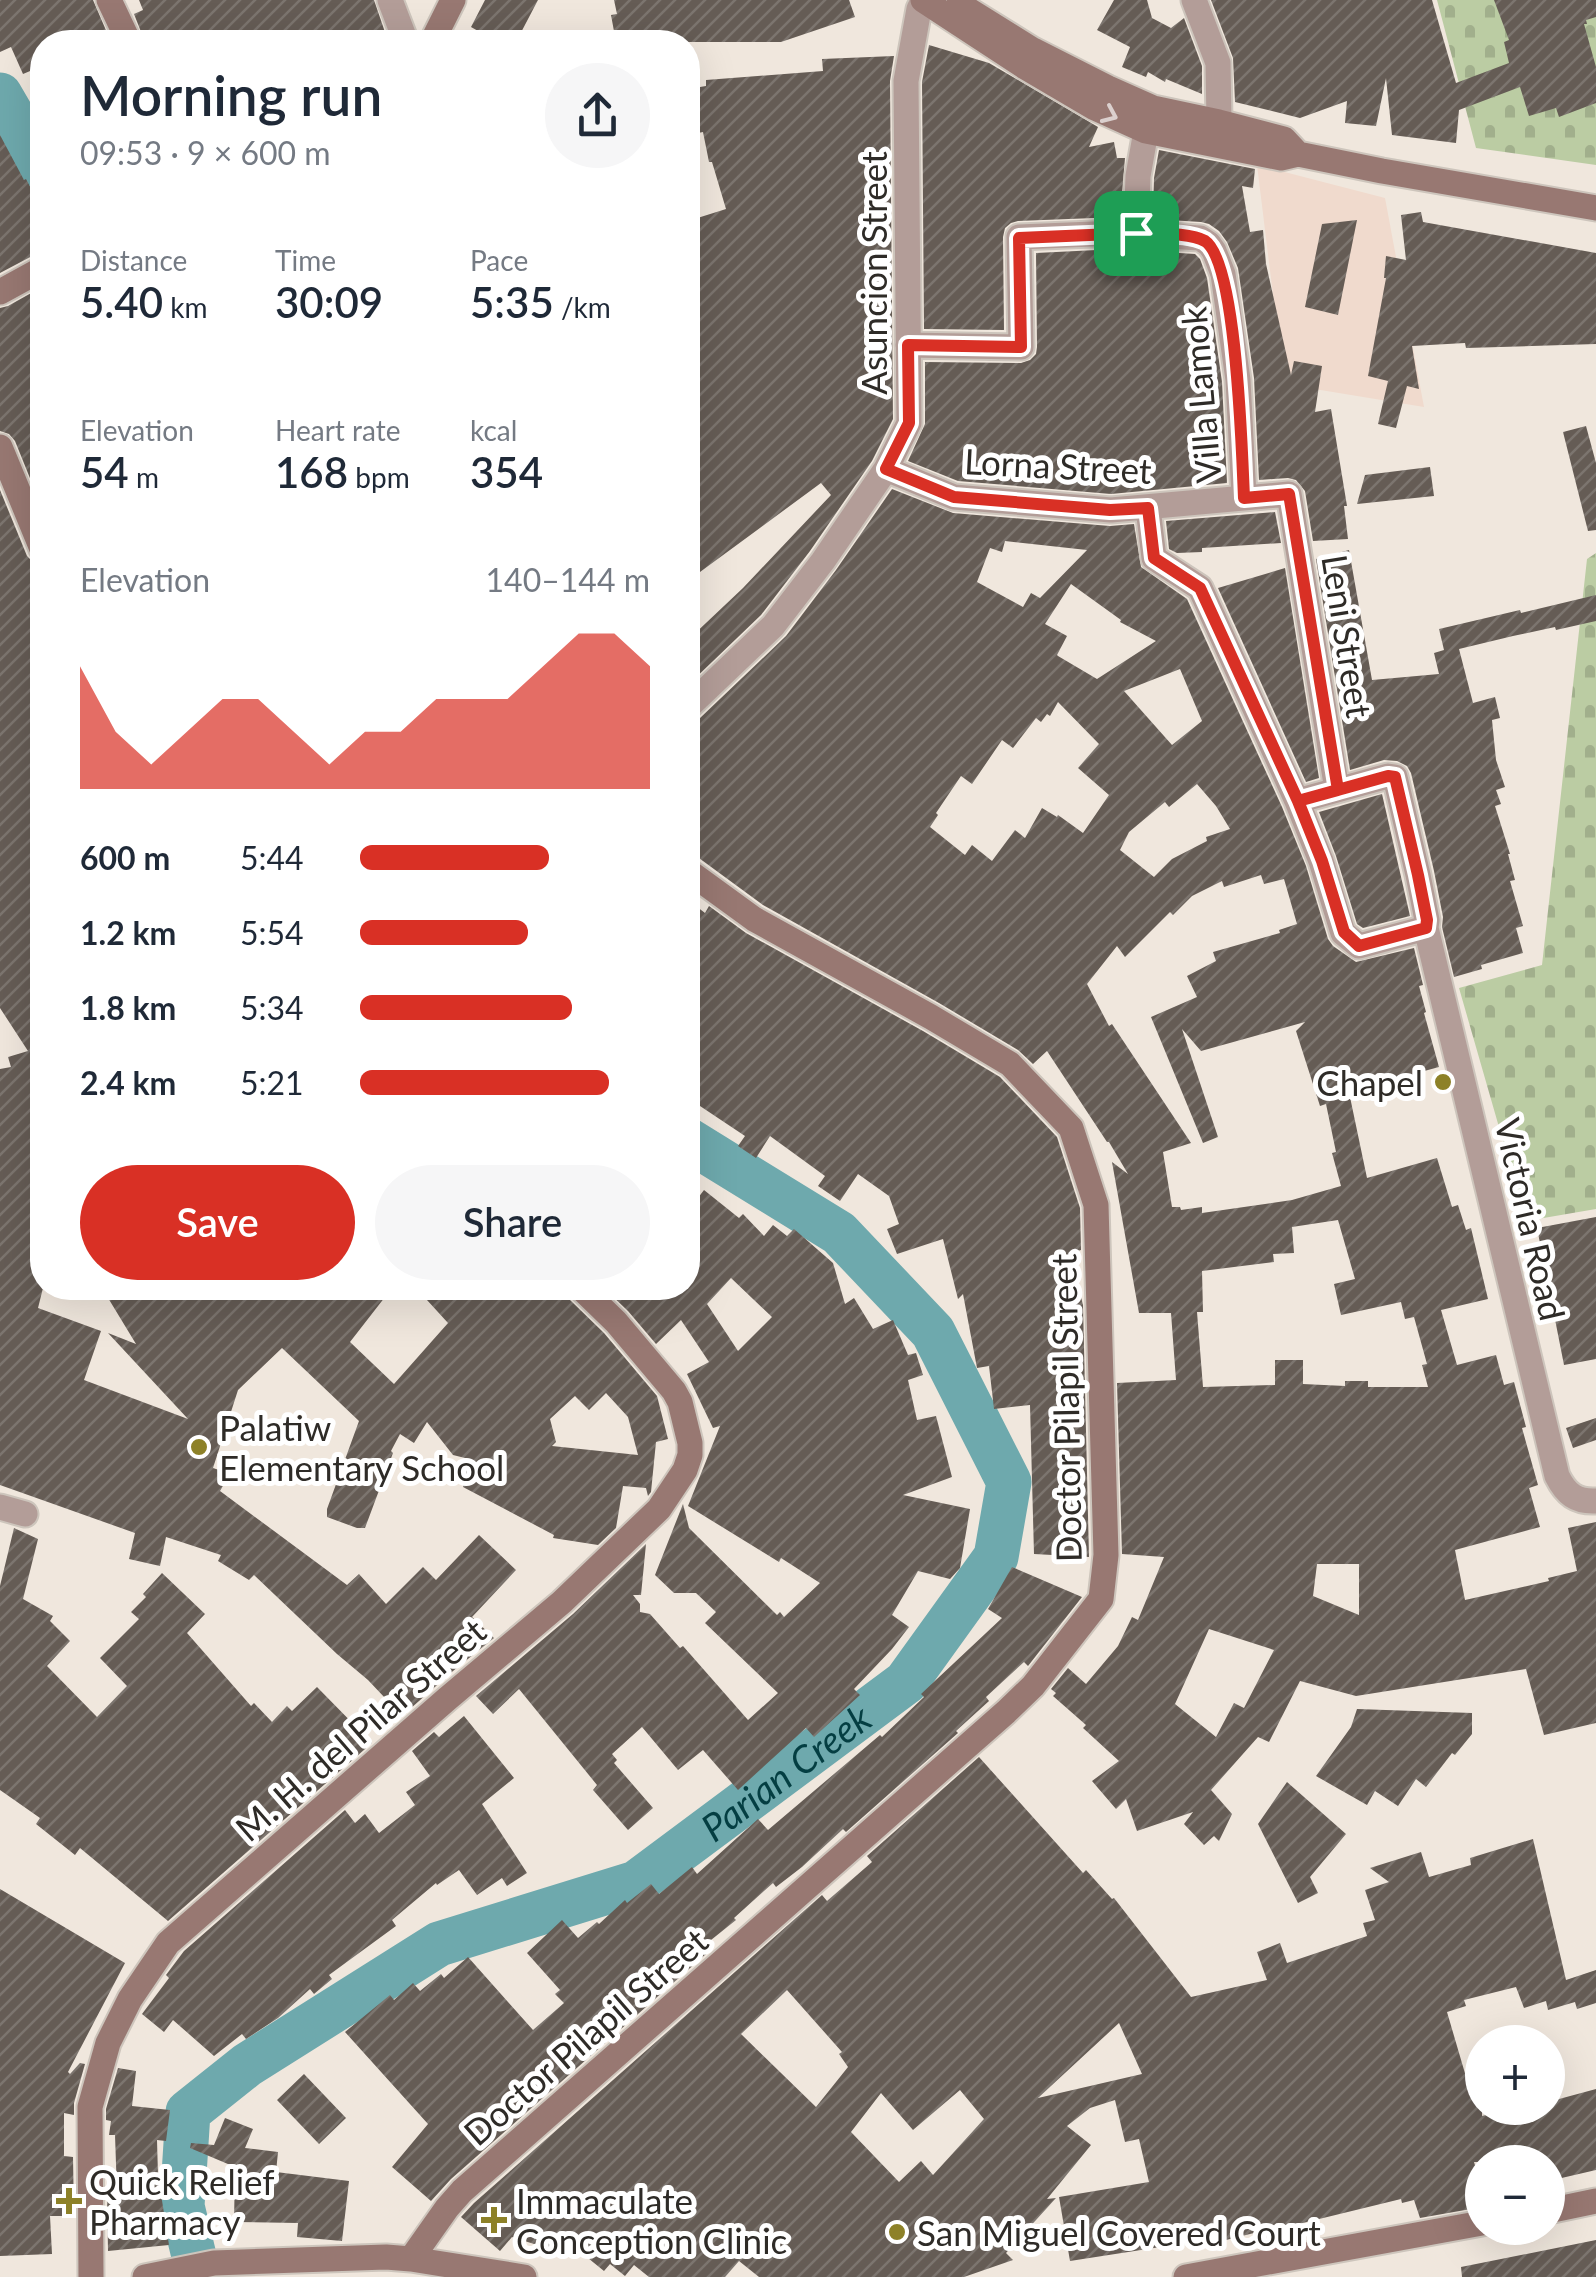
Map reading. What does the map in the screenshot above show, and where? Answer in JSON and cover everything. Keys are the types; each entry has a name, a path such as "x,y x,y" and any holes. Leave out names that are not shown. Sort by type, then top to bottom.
{"street":[{"path":"109,0 124,30"},
{"path":"390,0 401,30"},
{"path":"438,30 454,0"},
{"path":"923,0 1093,107 1146,131 1281,158 1298,154 1596,208"},
{"name":"Asuncion Street","path":"700,696 773,626 823,561 886,469 909,423 906,81 923,0"},
{"path":"952,0 1033,50 1108,88 1153,108 1284,139 1298,154"},
{"path":"1194,0 1218,63 1220,122"},
{"path":"1136,233 1138,176 1146,131"},
{"name":"Villa Lamok","path":"908,345 1021,347 1019,238 1136,233 1200,238 1214,251 1223,274 1238,380 1244,498"},
{"path":"0,292 30,275"},
{"path":"0,447 30,520"},
{"name":"Lorna Street","path":"886,469 954,497 1110,510 1289,494"},
{"name":"Leni Street","path":"1289,494 1338,790"},
{"path":"1148,508 1154,558 1200,588 1298,801 1344,932 1359,946 1426,928"},
{"name":"Victoria Road","path":"1338,790 1395,777 1426,928 1557,1476 1570,1496 1596,1501"},
{"path":"1298,801 1338,790"},
{"name":"Doctor Pilapil Street","path":"409,2268 462,2191 1019,1699 1101,1599 1106,1555 1096,1205 1071,1128 1010,1064 754,919 700,880"},
{"name":"M. H. del Pilar Street","path":"91,2277 90,2107 108,2043 130,1999 168,1943 562,1602 659,1509 686,1470 690,1443 680,1402 616,1322 593,1300"},
{"path":"1565,2207 1596,2201"},
{"path":"1186,2277 1465,2226"},
{"path":"145,2277 214,2263 386,2257 409,2268 524,2277"}],"shaded area":[{"path":"1257,165 1385,198 1424,407 1284,384"}],"green space":[{"path":"1437,0 1596,0 1596,165 1476,148"},
{"path":"1596,553 1596,1209 1526,1221 1459,988 1542,965 1587,559"}],"building":[{"path":"0,0 93,0 106,30 30,30 30,71 23,74 11,47 0,52"},
{"path":"139,0 374,0 384,30 140,30 134,14 143,10"},
{"path":"485,0 538,0 522,30 471,27"},
{"path":"614,0 849,0 855,17 781,42 700,42 700,30 614,30 611,15 617,14"},
{"path":"1114,0 1147,0 1152,18 1171,28 1184,18 1202,66 1202,94 1148,72 1146,77 1122,67 1130,47 1097,30"},
{"path":"1211,0 1432,0 1456,83 1509,63 1504,42 1509,40 1494,0 1596,0 1596,17 1584,24 1596,67 1596,103 1559,117 1556,108 1529,116 1520,87 1459,110 1456,143 1392,135 1386,78 1376,126 1345,123 1347,101 1300,118 1235,102 1233,58"},
{"path":"929,45 989,63 1098,127 1089,147 1114,142 1117,158 1125,158 1120,217 1018,221 1005,228 1004,330 924,329 922,82"},
{"path":"894,56 890,81 893,419 872,461 810,551 761,615 700,673 700,629 831,495 821,483 700,572 700,217 726,209 703,132 700,133 700,87 706,86 706,80 823,71 822,59"},
{"path":"0,135 30,186 30,257 0,273"},
{"path":"1159,150 1255,169 1253,188 1242,186 1250,232 1263,230 1266,264 1291,375 1294,361 1322,366 1315,412 1331,409 1347,506 1348,539 1313,541 1305,491 1296,480 1259,480 1254,378 1238,268 1227,242 1209,224 1153,219"},
{"path":"1421,212 1423,222 1596,253 1596,344 1412,346 1419,389 1407,386 1396,428 1378,424 1388,381 1368,376 1386,278 1386,256 1406,260 1401,215"},
{"path":"1357,220 1338,315 1305,307 1322,224"},
{"path":"1117,249 1195,254 1200,259 1207,278 1222,382 1227,483 1111,494 958,481 908,461 925,424 925,362 1030,360 1037,347 1036,253"},
{"path":"30,294 30,478 15,441 0,431 0,308"},
{"path":"1586,426 1596,463 1596,530 1588,531 1563,432"},
{"path":"1430,467 1434,496 1357,504 1365,475"},
{"path":"892,489 953,513 1110,526 1134,524 1141,567 1187,599 1282,807 1306,866 1328,939 1356,962 1414,948 1423,985 1419,986 1424,1013 1439,1067 1350,1097 1367,1178 1437,1158 1452,1207 1458,1205 1466,1230 1471,1228 1488,1299 1441,1310 1457,1365 1496,1355 1504,1385 1514,1382 1538,1485 1529,1488 1540,1527 1455,1550 1465,1600 1577,1571 1568,1528 1596,1522 1596,1723 1544,1735 1526,1669 1356,1696 1300,1681 1269,1742 1258,1737 1211,1790 1232,1814 1219,1841 1214,1836 1204,1845 1184,1824 1193,1812 1137,1831 1126,1799 1116,1809 1092,1781 1119,1761 1083,1728 1086,1725 1053,1696 1056,1693 1051,1689 1068,1668 1086,1684 1118,1646 1132,1617 1138,1620 1164,1557 1122,1554 1117,1383 1176,1380 1171,1313 1139,1313 1112,1162 1128,1174 1047,1051 1033,1064 1018,1050 939,1003 763,905 700,859 700,718 786,636","holes":["1005,541 1087,550 1040,598 1031,593 1023,607 977,582 990,548 1002,552","1071,584 1120,622 1156,641 1097,679 1057,655 1067,636 1045,624","1180,669 1202,721 1172,745 1124,691","1058,702 1099,744 1078,768 1109,795 1083,833 1042,808 1025,838 1015,830 992,861 972,845 965,855 930,827 961,776 972,784 1002,740 1013,748 1036,718 1041,722 1047,714 1050,716","1197,784 1230,829 1206,837 1207,841 1172,859 1154,877 1120,850 1129,832 1165,802 1169,807","1261,875 1264,884 1284,879 1297,924 1279,930 1280,933 1213,952 1216,961 1187,976 1197,997 1151,1017 1203,1143 1218,1137 1182,1029 1201,1051 1305,1022 1296,1031 1320,1106 1326,1104 1341,1186 1292,1200 1202,1213 1202,1207 1172,1207 1163,1152 1191,1143 1112,1024 1109,1026 1087,984 1117,946 1125,957 1192,896 1222,881 1224,887","1338,1220 1355,1279 1334,1284 1341,1315 1401,1302 1405,1319 1414,1317 1427,1364 1422,1365 1428,1387 1368,1387 1368,1381 1345,1381 1345,1386 1303,1384 1303,1360 1275,1360 1275,1385 1203,1387 1197,1312 1203,1312 1202,1271 1274,1262 1273,1254 1294,1253 1292,1227","1317,1564 1359,1564 1359,1615 1313,1596","1209,1629 1274,1650 1244,1708 1234,1703 1216,1737 1175,1704"]},
{"path":"0,490 30,559 30,1300 40,1300 38,1308 101,1331 84,1380 188,1419 108,1333 136,1344 109,1300 383,1300 350,1342 394,1384 448,1323 427,1300 570,1300 604,1333 657,1396 668,1439 656,1442 651,1492 648,1496 646,1488 623,1486 616,1528 598,1545 553,1538 554,1535 463,1487 469,1459 453,1455 427,1422 414,1443 400,1434 365,1528 327,1517 359,1421 282,1348 238,1390 213,1468 228,1477 220,1491 347,1585 359,1574 386,1604 423,1567 436,1580 479,1535 516,1570 472,1617 494,1638 402,1716 254,1575 249,1580 218,1561 221,1555 166,1537 160,1566 129,1559 135,1533 0,1485 0,1069 11,1067 8,1057 28,1051 0,1008","holes":["606,1393 628,1417 638,1455 552,1446 556,1442 550,1419 575,1396 589,1410"]},
{"path":"1275,512 1281,543 1202,548 1202,552 1177,553 1169,549 1166,521"},
{"path":"1349,550 1372,680 1439,674 1434,653 1444,650 1439,629 1596,595 1596,621 1459,649 1473,703 1495,697 1500,718 1492,720 1496,760 1505,787 1496,790 1501,804 1495,806 1515,880 1510,881 1523,926 1516,928 1523,953 1454,977 1411,773 1397,761 1384,760 1350,770 1316,559"},
{"path":"1285,568 1319,778 1306,782 1218,588"},
{"path":"1382,794 1410,916 1363,928 1357,924 1319,812"},
{"path":"709,906 746,933 1000,1077 1057,1137 1080,1208 1081,1250 1070,1253 1083,1305 1089,1557 1034,1554 1030,1405 994,1409 989,1366 977,1368 963,1294 958,1299 943,1239 897,1254 887,1229 899,1224 889,1196 858,1174 840,1201 818,1186 825,1176 770,1136 756,1158 738,1146 745,1136 700,1106 700,909 705,913"},
{"path":"704,1190 739,1218 743,1214 764,1236 773,1225 787,1236 794,1229 833,1263 845,1304 854,1298 873,1329 893,1320 908,1355 916,1353 923,1375 908,1380 917,1420 936,1416 952,1477 903,1495 970,1509 960,1568 950,1579 918,1571 892,1615 909,1627 854,1689 860,1695 814,1737 806,1728 738,1790 703,1750 678,1770 642,1727 612,1754 617,1760 614,1763 653,1808 628,1830 593,1790 597,1785 519,1689 493,1714 476,1696 573,1614 646,1544 641,1595 633,1595 640,1604 640,1612 650,1614 680,1648 683,1646 748,1720 778,1693 705,1623 716,1612 696,1593 674,1593 655,1575 683,1504 689,1528 777,1615 780,1612 784,1617 820,1583 688,1506 720,1426 713,1428 687,1374 709,1362 681,1320 656,1344 617,1300 700,1300 700,1195","holes":["731,1278 772,1317 738,1351 707,1304"]},
{"path":"1596,1217 1596,1359 1564,1365 1537,1228"},
{"path":"1596,1418 1596,1440 1573,1448 1566,1428"},
{"path":"14,1528 38,1539 23,1599 53,1616 50,1621 70,1641 47,1666 97,1717 127,1686 100,1658 139,1619 131,1612 162,1573 205,1614 187,1633 251,1706 254,1703 272,1722 287,1706 292,1711 317,1687 372,1743 168,1921 80,1848 75,1855 36,1824 40,1818 0,1790 0,1586"},
{"path":"1012,1567 1082,1597 1028,1666 1024,1662 986,1697 989,1701 958,1733 846,1832 843,1829 776,1887 773,1883 701,1948 706,1954 451,2179 431,2201 392,2167 428,2124 345,2032 390,1995 394,2000 413,1983 420,1991 441,1974 444,1978 468,1957 533,2030 564,2003 555,1994 560,1990 527,1953 562,1920 578,1938 651,1884 659,1894 692,1867 697,1874 758,1819 768,1830 882,1737 924,1697 921,1694 1002,1618 988,1609"},
{"path":"1357,1709 1472,1713 1472,1734 1426,1787 1416,1779 1398,1806 1375,1791 1367,1805 1316,1776 1351,1727"},
{"path":"464,1716 514,1778 482,1804 527,1873 507,1886 502,1878 477,1895 459,1870 436,1883 392,1920 396,1926 329,1975 332,1979 314,1994 310,1989 278,2018 246,2039 242,2034 214,2056 173,2020 164,2032 142,2014 184,1951 345,1810 355,1823 365,1814 379,1833 415,1805 406,1792 430,1776 412,1751 434,1732 439,1737"},
{"path":"979,1757 1083,1873 1086,1870 1114,1898 1191,1997 1267,1980 1257,1952 1280,1943 1287,1963 1367,1936 1363,1923 1375,1920 1365,1890 1389,1882 1370,1868 1421,1852 1429,1877 1471,1865 1470,1858 1533,1839 1566,1980 1596,1970 1596,2003 1577,2009 1575,2002 1548,2010 1546,2001 1524,2008 1516,1987 1464,2000 1466,2006 1447,2012 1465,2073 1465,2125 1565,2125 1565,2097 1596,2089 1596,2170 1565,2177 1565,2145 1465,2145 1465,2210 1420,2218 1414,2200 1402,2203 1401,2199 1226,2240 1225,2237 1070,2261 1059,2197 1149,2182 1139,2139 1125,2142 1115,2100 1090,2108 1067,2126 1091,2145 1047,2199 1056,2198 1006,2253 1013,2260 964,2277 759,2277 739,2261 725,2277 649,2277 634,2265 625,2276 610,2264 604,2271 583,2254 553,2250 512,2237 500,2251 461,2217 822,1895 827,1901 872,1862 867,1856","holes":["787,1990 842,2052 839,2054 848,2067 816,2107 741,2034","1119,2023 1142,2074 1038,2098","960,2090 984,2119 933,2175 921,2161 899,2182 851,2132 881,2093 913,2130"]},
{"path":"1287,1782 1346,1834 1310,1877 1318,1893 1298,1903 1258,1824"},
{"path":"0,1889 125,1963 68,2072 80,2063 85,2064 74,2115 64,2113 64,2156 73,2157 74,2216 50,2216 52,2254 0,2256"},
{"path":"118,2068 136,2071 132,2106 170,2110 166,2141 157,2140 169,2245 108,2251 107,2194 117,2193 115,2135 109,2135 111,2121 106,2120 106,2109"},
{"path":"304,2074 346,2118 319,2144 277,2100"},
{"path":"225,2118 253,2129 245,2148 278,2152 276,2172 349,2181 342,2241 297,2237 298,2223 234,2222 235,2167 190,2148 191,2143 214,2145"},
{"path":"1596,2240 1596,2277 1462,2277 1461,2267"}],"waterway":[{"name":"Parian Creek","path":"0,95 30,146"},
{"name":"Parian Creek","path":"199,2277 182,2206 188,2112 247,2065 439,1944 636,1883 906,1682 996,1557 1009,1482 933,1332 839,1233 700,1147"}],"place":[{"name":"Chapel","path":"1443,1082"},
{"name":"Palatiw Elementary School","path":"199,1447"},
{"name":"Quick Relief Pharmacy","path":"69,2201"},
{"name":"Immaculate Conception Clinic","path":"494,2220"},
{"name":"San Miguel Covered Court","path":"897,2232"}],"route":[{"path":"1136,233 1019,238 1021,347 908,345 909,423 886,469 954,497 1110,510 1148,508 1154,558 1200,588 1298,801 1395,777 1426,928 1359,946 1344,932 1298,801 1338,790 1289,494 1244,498 1238,380 1223,274 1214,251 1200,238 1136,233"}]}
